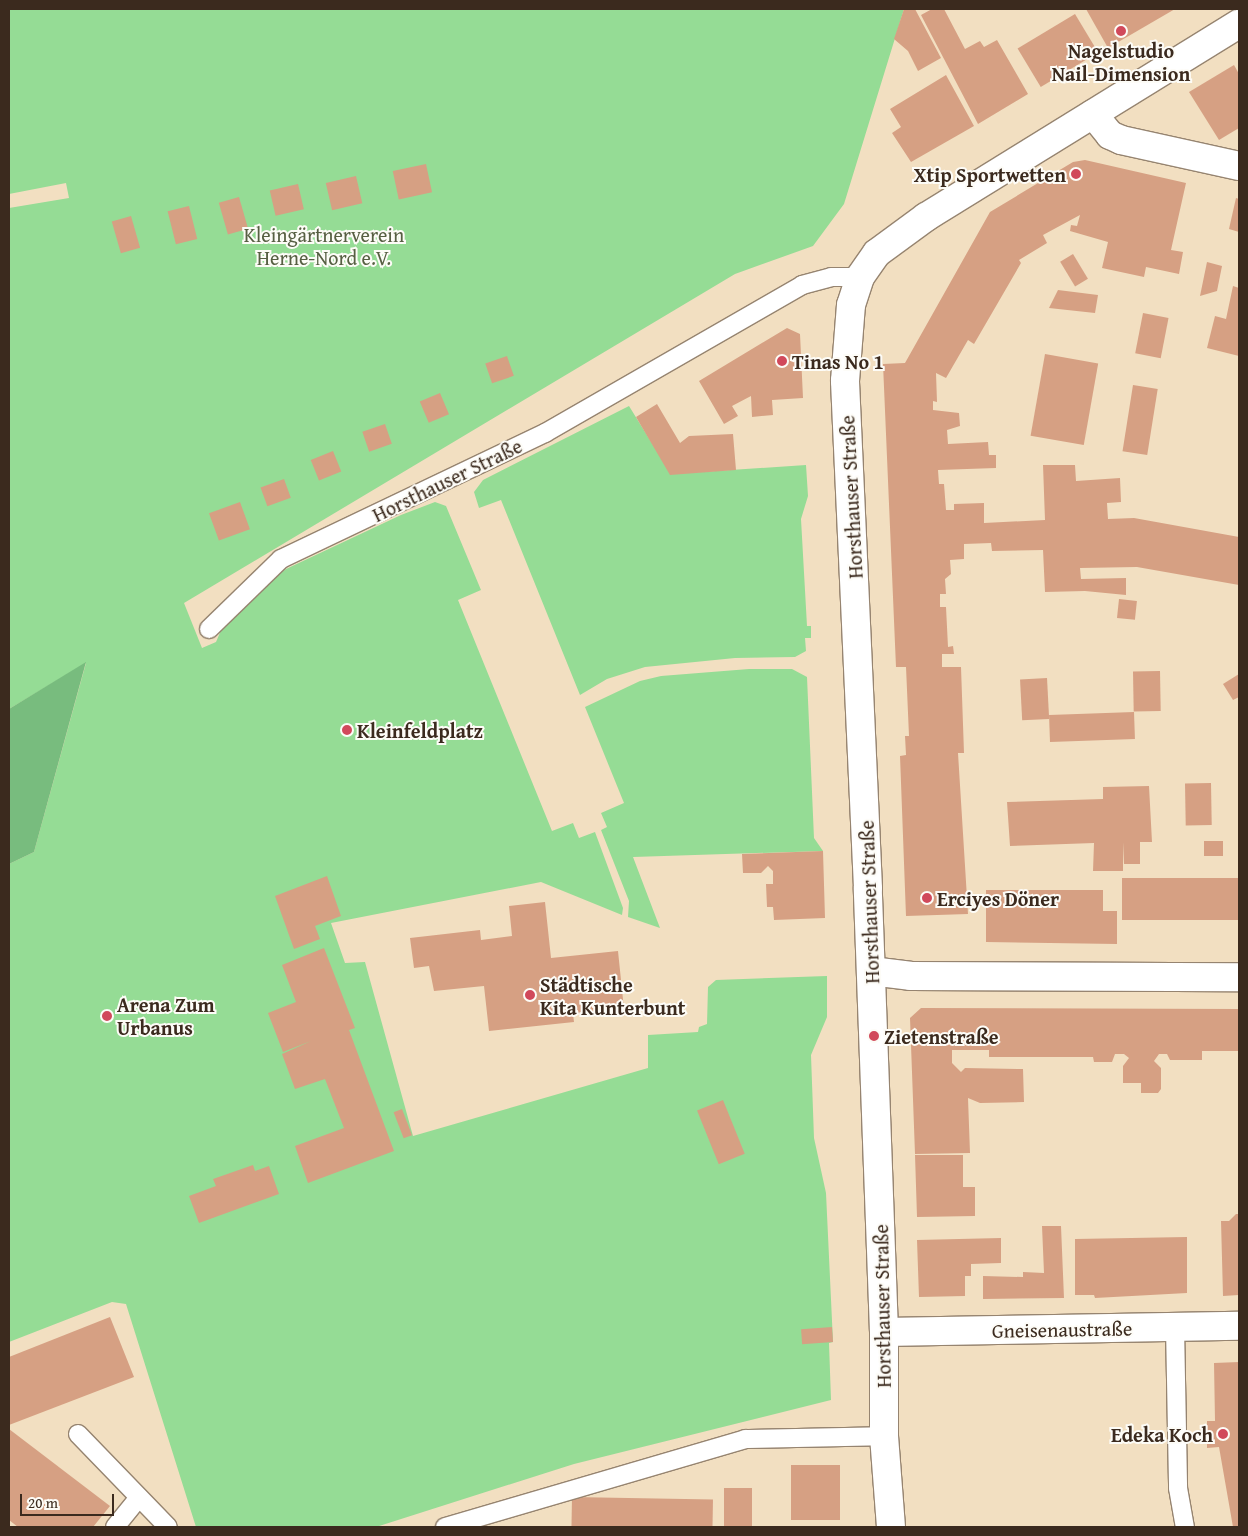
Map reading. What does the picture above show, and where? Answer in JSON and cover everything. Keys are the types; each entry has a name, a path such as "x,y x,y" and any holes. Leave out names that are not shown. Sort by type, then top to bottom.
{"main road":[{"name":"Horsthauser Straße","path":"891,1527 884,1436 884,1332 871,971 845,381 851,305 860,278 877,252 926,217 1239,24"},
{"path":"1094,114 1110,135 1121,140 1239,166"},
{"path":"871,971 910,976 1239,977"},
{"name":"Gneisenaustraße","path":"884,1332 1239,1326"}],"lane":[{"name":"Horsthauser Straße","path":"209,629 281,559 545,433 802,285 831,277 860,278"},
{"path":"1175,1328 1178,1488 1185,1527"},
{"path":"78,1434 168,1527"},
{"path":"445,1527 745,1438 884,1436"},
{"path":"115,1527 139,1497"}],"green space":[{"name":"Kleingärtnerverein Herne-Nord e.V.","path":"9,9 904,9 844,204 813,246 735,274 184,603 202,648 216,642 222,628 261,588 286,569 401,515 435,502 446,506 481,590 458,600 552,831 573,823 579,838 595,832 623,908 622,915 541,882 331,923 345,963 365,962 413,1136 648,1068 648,1035 698,1032 699,1027 707,1024 708,987 716,980 827,976 827,1017 811,1055 814,1138 826,1193 833,1342 829,1343 831,1400 574,1464 376,1527 196,1527 126,1304 112,1302 9,1342 9,864 34,852 86,663 9,709 9,208 69,198 66,183 9,194"},
{"path":"629,406 671,474 806,465 808,496 801,519 807,626 811,626 811,638 805,638 806,651 795,657 735,658 645,667 607,679 580,695 501,500 479,508 474,492 483,480"},
{"path":"86,662 34,852 9,864 9,709"},
{"path":"749,669 792,669 807,677 814,838 823,851 633,857 660,928 628,917 629,901 601,830 607,827 601,813 624,803 585,707 640,681 661,676"}],"building":[{"path":"904,9 915,9 941,58 918,71 908,51 894,39"},
{"path":"932,9 944,9 965,49 980,41 984,47 997,40 1028,94 978,124 921,15"},
{"path":"1086,9 1175,9 1108,48"},
{"path":"1075,14 1098,53 1041,87 1018,49"},
{"path":"1234,65 1239,74 1239,128 1219,140 1189,92"},
{"path":"946,75 974,126 911,162 892,133 901,127 890,109"},
{"path":"1085,160 1186,183 1171,250 1183,252 1179,274 1146,267 1144,277 1102,268 1108,242 1070,231 1071,225 1077,226 1080,215 1043,235 1047,243 1019,260 1021,263 974,344 968,340 946,378 936,373 937,402 933,401 933,410 959,413 960,426 947,430 948,444 988,442 989,455 996,455 996,468 938,470 939,484 944,484 946,510 954,510 954,504 984,503 984,523 1045,520 1043,465 1075,465 1076,481 1120,478 1121,502 1107,503 1108,519 1134,518 1239,537 1239,585 1137,567 1080,568 1081,579 1126,578 1126,595 1085,591 1045,592 1043,550 992,551 991,543 964,544 964,559 950,560 951,574 945,579 946,594 940,594 940,607 946,607 948,647 953,646 954,654 942,654 942,667 961,667 964,753 958,753 968,914 906,916 900,756 906,755 905,736 909,736 906,667 896,667 883,364 905,363 990,212 1073,162"},
{"path":"426,164 432,192 399,199 393,171"},
{"path":"356,176 362,203 332,210 326,183"},
{"path":"298,184 304,209 276,216 270,191"},
{"path":"239,197 248,229 228,235 219,203"},
{"path":"1236,198 1239,199 1239,232 1229,229"},
{"path":"189,206 197,239 176,244 168,211"},
{"path":"131,216 140,248 121,253 112,222"},
{"path":"1073,254 1088,279 1075,287 1060,262"},
{"path":"1207,262 1222,266 1217,291 1200,296"},
{"path":"1233,286 1239,288 1239,356 1207,348 1215,316 1226,319"},
{"path":"1058,290 1098,295 1095,313 1049,308"},
{"path":"1143,313 1169,318 1161,358 1135,353"},
{"path":"787,328 800,334 803,398 772,400 773,415 752,417 751,396 732,406 738,416 724,424 699,381"},
{"path":"1045,354 1098,363 1084,445 1031,436"},
{"path":"507,356 514,376 492,383 485,363"},
{"path":"1133,385 1158,389 1147,455 1123,451"},
{"path":"440,393 449,414 429,423 420,402"},
{"path":"657,404 680,443 689,436 733,434 736,470 670,475 636,417"},
{"path":"385,424 392,444 369,452 362,432"},
{"path":"333,451 341,471 319,480 311,460"},
{"path":"284,479 291,498 267,506 261,488"},
{"path":"240,502 250,529 219,541 209,513"},
{"path":"1119,599 1137,601 1135,620 1117,618"},
{"path":"1133,671 1160,671 1161,711 1134,711"},
{"path":"1239,674 1239,697 1233,700 1223,684"},
{"path":"1047,678 1049,719 1022,720 1020,679"},
{"path":"1134,712 1135,739 1050,742 1049,715"},
{"path":"1185,783 1211,783 1212,825 1186,825"},
{"path":"1149,786 1152,842 1140,842 1140,864 1124,864 1123,842 1123,871 1093,871 1094,843 1010,846 1007,802 1103,799 1103,787"},
{"path":"1204,841 1223,841 1223,856 1204,856"},
{"path":"823,851 825,918 774,920 773,907 767,907 766,884 773,884 773,871 768,866 761,873 743,873 742,854"},
{"path":"327,876 341,916 315,926 320,939 294,949 275,896"},
{"path":"1122,878 1239,878 1239,920 1122,920"},
{"path":"986,890 1103,890 1103,911 1117,911 1117,944 986,942"},
{"path":"545,902 551,958 618,951 624,1009 573,1014 574,1022 489,1031 484,986 434,991 429,966 414,968 410,938 480,930 481,940 512,936 509,906"},
{"path":"324,948 355,1028 349,1030 394,1151 308,1183 295,1146 344,1128 325,1079 295,1089 282,1054 311,1041 283,1052 268,1013 296,1002 282,965"},
{"path":"921,1008 1239,1009 1239,1051 1202,1051 1202,1060 1170,1060 1167,1054 1159,1054 1154,1061 1161,1068 1161,1089 1158,1093 1141,1093 1141,1083 1123,1083 1123,1066 1129,1058 1124,1054 1115,1054 1112,1062 1094,1062 1093,1057 989,1057 989,1050 952,1050 952,1063 961,1072 965,1068 1023,1069 1024,1102 980,1103 968,1098 970,1153 915,1154 910,1018"},
{"path":"723,1100 745,1154 719,1164 697,1110"},
{"path":"402,1109 412,1135 404,1138 394,1112"},
{"path":"915,1155 963,1155 963,1187 975,1187 975,1216 917,1217"},
{"path":"253,1165 255,1171 269,1166 279,1194 199,1223 189,1196 216,1186 213,1179"},
{"path":"1236,1214 1239,1214 1239,1295 1223,1296 1221,1221 1229,1221"},
{"path":"1042,1226 1061,1226 1064,1298 983,1299 983,1276 1023,1277 1023,1272 1044,1273"},
{"path":"1187,1237 1187,1293 1095,1298 1094,1295 1075,1295 1075,1239"},
{"path":"1001,1238 1001,1263 971,1264 971,1276 965,1276 965,1296 919,1297 917,1240"},
{"path":"110,1317 134,1377 9,1425 9,1357"},
{"path":"832,1327 833,1342 802,1344 801,1329"},
{"name":"Edeka Koch","path":"1239,1362 1239,1527 1233,1527 1219,1447 1207,1448 1207,1421 1215,1421 1214,1363"},
{"path":"9,1429 110,1506 93,1527 18,1527 9,1520"},
{"path":"791,1465 840,1465 840,1520 791,1520"},
{"path":"724,1488 752,1488 752,1527 724,1527"},
{"path":"572,1497 713,1499 712,1527 571,1527"}],"place":[{"name":"Nagelstudio Nail-Dimension","path":"1121,31"},
{"name":"Xtip Sportwetten","path":"1076,174"},
{"name":"Tinas No 1","path":"782,361"},
{"name":"Kleinfeldplatz","path":"347,730"},
{"name":"Erciyes Döner","path":"927,898"},
{"name":"Städtische Kita Kunterbunt","path":"530,995"},
{"name":"Arena Zum Urbanus","path":"107,1016"},
{"name":"Zietenstraße","path":"874,1036"},
{"name":"Edeka Koch","path":"1223,1434"}]}
